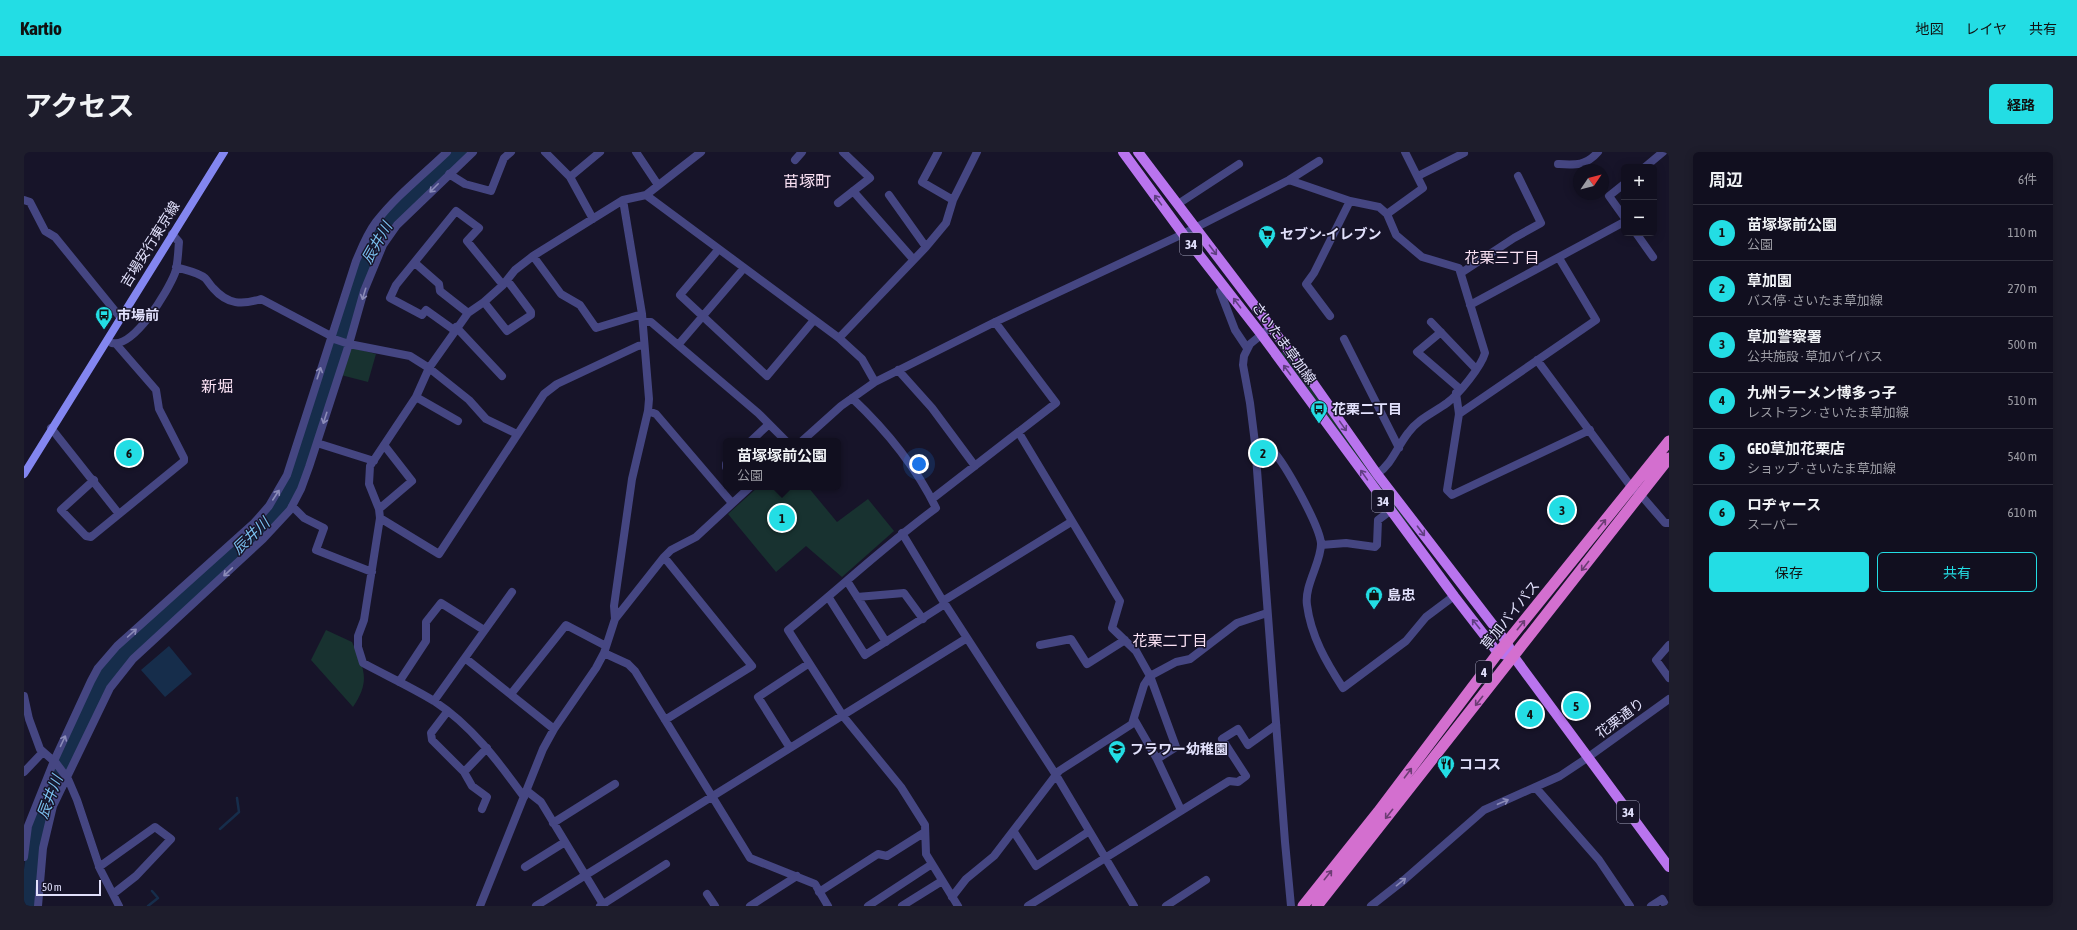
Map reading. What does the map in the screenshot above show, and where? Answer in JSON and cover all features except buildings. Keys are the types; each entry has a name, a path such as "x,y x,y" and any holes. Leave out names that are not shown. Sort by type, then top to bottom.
{"highway":[{"name":"草加バイパス","path":"1317,906 1514,657 1636,491 1669,440"},
{"name":"草加バイパス","path":"1303,906 1388,800 1498,653 1636,491 1669,458"}],"main road":[{"name":"吉場安行東京線","path":"24,474 105,341 224,152"},
{"name":"さいたま草加線","path":"1123,152 1183,234 1261,334 1390,511 1498,653"},
{"name":"さいたま草加線","path":"1138,152 1312,380 1377,474 1507,643 1514,657 1669,866"},
{"path":"1498,653 1514,657"}],"street":[{"path":"24,857 27,817 55,762 91,681 108,656 254,522 276,497 287,475 356,261 370,232 384,213 447,152"},
{"path":"38,906 40,867 46,833 53,806 104,700 118,677 144,649 263,539 280,522 292,506 301,489 349,344 364,291 383,245 397,225 473,152"},
{"path":"449,174 465,184 491,191 504,158 511,152"},
{"path":"545,152 570,177 593,219"},
{"path":"570,177 600,152"},
{"path":"636,152 658,185"},
{"path":"666,864 602,905 586,875 541,802 525,794 487,748 434,701 363,663 358,647 358,636 364,620 380,518 379,509 369,484 370,466 416,397 429,368 455,329 468,313 484,302 505,283 514,270 533,256 623,200 646,195 701,152"},
{"path":"795,160 802,152"},
{"path":"838,203 870,178 843,152"},
{"path":"938,152 922,182 953,200"},
{"path":"838,338 926,247 946,223 953,200 977,152"},
{"path":"1387,214 1423,188 1405,152"},
{"path":"1558,164 1578,165 1592,159 1598,152"},
{"path":"1649,164 1663,152"},
{"path":"1418,176 1464,153"},
{"path":"805,438 852,398 875,382 995,322 1183,234 1289,180 1319,162"},
{"path":"1178,204 1239,164"},
{"path":"1461,273 1514,238 1541,223 1518,176"},
{"path":"1289,180 1350,201 1379,207 1387,214 1396,235 1422,257 1448,263 1459,268 1485,352 1482,362 1458,391 1448,402 1418,421 1407,433 1384,470 1377,474"},
{"path":"1621,186 1609,196 1621,213"},
{"path":"853,191 913,259"},
{"path":"646,195 838,338 862,359 875,382"},
{"path":"889,195 903,210 926,247"},
{"path":"24,200 30,202 45,230 55,237 120,317"},
{"path":"615,619 614,606 628,502 648,411 648,383 643,322 623,200"},
{"path":"1330,316 1306,284 1314,273 1350,201"},
{"path":"484,302 507,331 530,315 531,312 467,241 479,228 456,211 396,285 390,298 422,315 426,310 455,329 502,376"},
{"path":"1470,305 1621,224"},
{"path":"116,344 142,326 154,311 166,291 176,267 179,242 172,234"},
{"path":"1638,236 1653,257"},
{"path":"718,250 680,295 767,376 814,320"},
{"path":"533,256 561,294 580,305 596,328 642,314"},
{"path":"1459,414 1596,320 1559,258"},
{"path":"414,263 439,284 440,291 468,313"},
{"path":"176,267 198,274 205,278 218,293 238,304 247,304 261,299 331,337 349,344 410,356 429,368 468,400 486,419 517,434"},
{"path":"678,345 744,268"},
{"path":"1225,287 1220,291 1235,330 1247,348"},
{"path":"643,322 651,322 769,424 783,438"},
{"path":"932,500 1019,434 1056,403 995,322"},
{"path":"1431,322 1476,369"},
{"path":"1271,327 1261,334 1247,348 1243,365 1256,443 1267,613 1291,906"},
{"path":"1441,332 1417,352 1458,391 1459,414 1447,490 1452,495 1590,430"},
{"path":"1344,339 1399,448"},
{"path":"94,480 61,510 86,536 91,537 184,461 184,458 159,409 156,390 116,344 105,341"},
{"path":"380,518 439,554 544,394 557,384 638,346 644,346"},
{"path":"1537,360 1636,491 1665,523 1669,523"},
{"path":"898,370 932,408 975,466"},
{"path":"416,397 458,421"},
{"path":"852,398 875,420 913,470 936,508 902,533 829,598 788,630 808,664 843,716 901,787 925,825 926,854 958,906"},
{"path":"648,411 656,414 732,503"},
{"path":"754,438 769,424"},
{"path":"51,428 94,480 119,514"},
{"path":"1019,434 1120,601 1112,628 1136,651 1150,676 1176,747 1157,759"},
{"path":"317,442 374,462"},
{"path":"1256,443 1267,446 1272,450 1290,475 1317,531 1321,545 1307,593 1307,607 1321,652 1343,688 1406,641 1426,617 1454,596"},
{"path":"379,509 412,481 384,446"},
{"path":"480,906 543,749 596,668 605,649 615,619 671,550 696,537 746,490"},
{"path":"292,506 304,518 324,528 316,550 372,572"},
{"path":"1321,545 1346,543 1375,547 1377,545 1378,520 1390,511"},
{"path":"829,598 865,655 1071,522"},
{"path":"902,533 944,603 1056,775 1088,832 1134,906"},
{"path":"664,557 752,666 665,720"},
{"path":"847,581 886,642"},
{"path":"434,701 512,592"},
{"path":"857,597 904,593 923,618"},
{"path":"399,682 426,641 426,622 441,603 484,630"},
{"path":"952,897 966,878 994,856 1014,832 1056,775 1132,724 1144,685 1150,676 1176,662 1190,659 1237,623 1267,613"},
{"path":"511,694 566,625 628,664 635,671 750,858 816,884 828,906"},
{"path":"536,906 967,638"},
{"path":"1040,645 1071,639 1086,664 1125,640"},
{"path":"1669,645 1656,660 1669,678"},
{"path":"465,658 554,730"},
{"path":"790,748 758,696 808,664"},
{"path":"24,696 30,723 40,750 55,762 67,777 77,800 99,867 119,906"},
{"name":"花栗通り","path":"1371,906 1404,880 1484,810 1560,776 1588,758 1669,699"},
{"path":"448,712 431,733 432,740 464,772 472,786 487,797 482,809"},
{"path":"1134,719 1157,759 1182,810"},
{"path":"1028,906 1229,781 1238,782 1246,776 1222,739 1238,729 1248,745 1276,725"},
{"path":"464,772 487,748"},
{"path":"24,772 43,752"},
{"path":"553,823 615,784"},
{"path":"1536,788 1599,860 1630,906"},
{"path":"99,867 155,827 171,839 136,876 113,894"},
{"path":"819,892 878,854 887,856 925,832"},
{"path":"1014,832 1036,866 1088,832"},
{"path":"525,867 565,842"},
{"path":"868,906 932,864"},
{"path":"751,906 797,876"},
{"path":"1166,906 1206,880"},
{"path":"902,906 942,881"},
{"path":"707,894 715,906"},
{"path":"1651,906 1662,899 1666,906"}],"green space":[{"path":"353,348 376,354 368,382 341,375 350,351"},
{"path":"1280,353 1285,353 1409,524 1419,542"},
{"path":"755,490 810,490 837,522 868,499 894,531 842,577 806,546 776,572 728,514"},
{"path":"326,630 352,642 360,660 364,674 364,682 359,698 353,707 311,660"}],"water":[{"path":"169,646 192,674 165,697 141,670"}],"waterway":[{"name":"辰井川","path":"28,906 36,834 49,794 96,693 107,674 120,657 265,524 280,507 292,489 361,272 376,239 390,220 460,152"},
{"path":"220,829 239,812 237,798"},
{"path":"148,906 158,898 152,891"}],"place":[{"name":"セブン-イレブン","path":"1267,249"},
{"name":"市場前","path":"104,330"},
{"name":"花栗二丁目","path":"1319,424"},
{"name":"ロヂャース","path":"129,453"},
{"name":"草加園","path":"1263,453"},
{"name":"草加警察署","path":"1562,510"},
{"name":"苗塚塚前公園","path":"782,518"},
{"name":"島忠","path":"1374,610"},
{"name":"GEO草加花栗店","path":"1576,706"},
{"name":"九州ラーメン博多っ子","path":"1530,714"},
{"name":"フラワー幼稚園","path":"1117,764"},
{"name":"ココス","path":"1446,779"}],"district":[{"name":"苗塚町","path":"807,181"},
{"name":"花栗三丁目","path":"1502,258"},
{"name":"新堀","path":"217,386"},
{"name":"花栗二丁目","path":"1170,641"}]}
